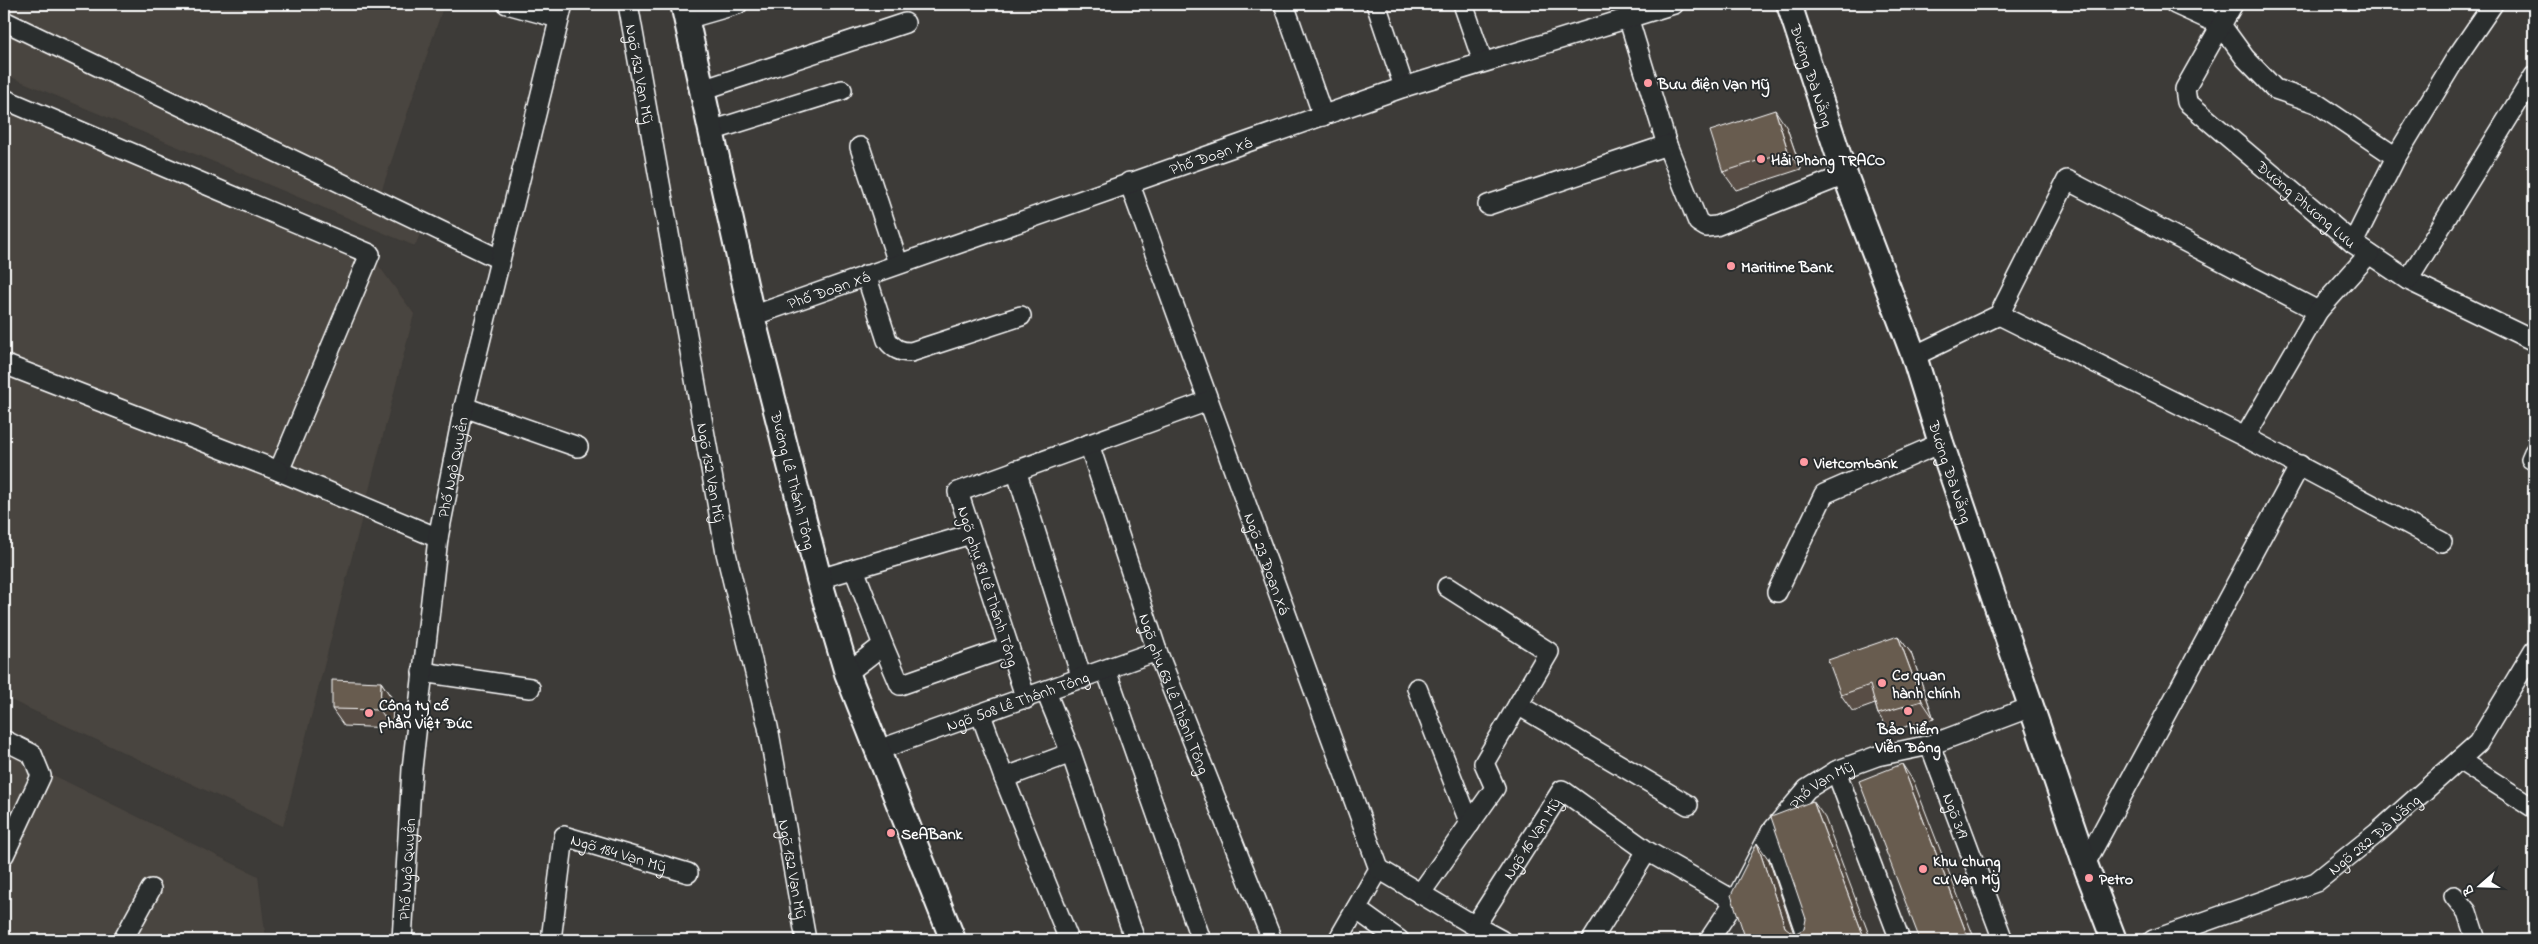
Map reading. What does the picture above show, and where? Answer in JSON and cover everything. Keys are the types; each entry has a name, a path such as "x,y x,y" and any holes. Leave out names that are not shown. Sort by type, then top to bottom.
{"main road":[{"name":"Đường Đà Nẵng","path":"1789,4 1845,175 1914,356 1941,442 2085,864 2114,940"},
{"name":"Đường Lê Thánh Tông","path":"685,11 752,316 819,579 846,673 953,940"}],"street":[{"path":"507,4 561,11"},
{"name":"Ngõ 132 Vạn Mỹ","path":"628,4 726,553 768,727 806,940"},
{"path":"685,11 738,4"},
{"path":"1284,4 1323,116"},
{"path":"1376,4 1404,87"},
{"path":"1463,4 1482,62"},
{"path":"2174,4 2221,25 2245,58 2274,89 2316,103 2396,157"},
{"name":"Đường Phương Lưu","path":"2233,4 2185,89 2187,102 2353,243 2408,280 2534,341"},
{"path":"2353,243 2396,157 2456,58 2493,4"},
{"name":"Phố Đoạn Xá","path":"752,316 898,263 1404,87 1621,14 1664,5"},
{"name":"Phố Ngô Quyền","path":"402,940 412,769 438,538 464,407 561,11"},
{"path":"1621,14 1667,145 1698,222 1706,227 1716,226 1845,175"},
{"path":"4,21 499,259"},
{"path":"702,90 905,23"},
{"path":"2408,280 2534,76"},
{"path":"711,131 842,90"},
{"path":"4,99 370,254 279,471"},
{"path":"1488,205 1667,145"},
{"path":"860,147 898,263"},
{"path":"1914,356 1999,315 2066,180 2318,311"},
{"name":"Ngõ 23 Đoạn Xá","path":"1129,182 1379,869"},
{"path":"2245,437 2318,311 2369,254"},
{"path":"866,275 887,340 894,348 902,352 911,352 1021,316"},
{"path":"1999,315 2300,465 2442,542"},
{"path":"4,364 279,471 438,538"},
{"name":"Ngõ phụ 89 Lê Thánh Tông","path":"1026,699 958,492 1208,401"},
{"path":"464,407 578,447"},
{"path":"1777,592 1824,494 1941,442"},
{"name":"Ngõ phụ 63 Lê Thánh Tông","path":"1089,444 1157,651 1272,940"},
{"path":"2085,864 2300,465"},
{"path":"1016,470 1082,679"},
{"path":"819,579 971,534"},
{"path":"854,569 900,685 1009,647"},
{"path":"1420,894 1495,788 1484,763 1549,652 1446,587"},
{"path":"846,673 883,645"},
{"name":"Ngõ 282 Đà Nẵng","path":"2153,940 2316,882 2377,833 2478,743 2534,650"},
{"name":"Ngõ 508 Lê Thánh Tông","path":"878,750 1046,692 1157,651"},
{"path":"1106,670 1201,940"},
{"path":"422,672 530,688"},
{"path":"1417,688 1470,824"},
{"path":"1046,692 1071,752 1135,940"},
{"path":"1518,705 1688,805"},
{"name":"Phố Vạn Mỹ","path":"1715,937 1770,832 1807,789 1836,771 1877,756 1930,745 2032,707"},
{"path":"981,715 1004,778 1069,940"},
{"path":"4,740 32,754 42,776 8,835 4,855"},
{"name":"Ngõ 319","path":"1930,745 2003,940"},
{"path":"1004,778 1071,752"},
{"path":"2459,760 2534,808"},
{"path":"1836,771 1900,940"},
{"name":"Ngõ 16 Vạn Mỹ","path":"1475,926 1562,790 1648,851 1735,901"},
{"path":"1770,832 1808,940"},
{"name":"Ngõ 184 Vạn Mỹ","path":"551,940 564,836 688,873"},
{"path":"1592,940 1648,851"},
{"path":"1338,940 1379,869 1501,940"},
{"path":"123,940 151,888"},
{"path":"2454,896 2467,912 2476,940"},
{"path":"1356,909 1399,940"}],"shaded area":[{"path":"4,4 444,4 376,207 423,227 415,246 4,74"},
{"path":"4,99 370,254 414,314 283,826 4,697"},
{"path":"4,751 258,876 266,940 4,940"}],"building":[{"path":"1775,110 1788,151 1723,172 1710,131"},
{"path":"1898,636 1922,701 1878,714 1870,685 1841,695 1828,660"},
{"path":"332,680 381,682 380,710 332,709"},
{"name":"Khu chung cư Vạn Mỹ","path":"1902,764 1969,940 1920,940 1859,781"},
{"path":"1813,801 1865,940 1746,940 1731,895 1757,843 1785,927 1794,934 1804,929 1806,919 1771,817"}],"place":[{"name":"Bưu điện Vạn Mỹ","path":"1648,83"},
{"name":"Hải Phòng TRACO","path":"1761,159"},
{"name":"Maritime Bank","path":"1731,266"},
{"name":"Vietcombank","path":"1804,462"},
{"name":"Cơ quan hành chính","path":"1882,683"},
{"name":"Bảo hiểm Viễn Đông","path":"1908,711"},
{"name":"Công ty cổ phần Việt Đức","path":"369,713"},
{"name":"SeABank","path":"891,833"},
{"name":"Khu chung cư Vạn Mỹ","path":"1923,869"},
{"name":"Petro","path":"2089,878"}]}
